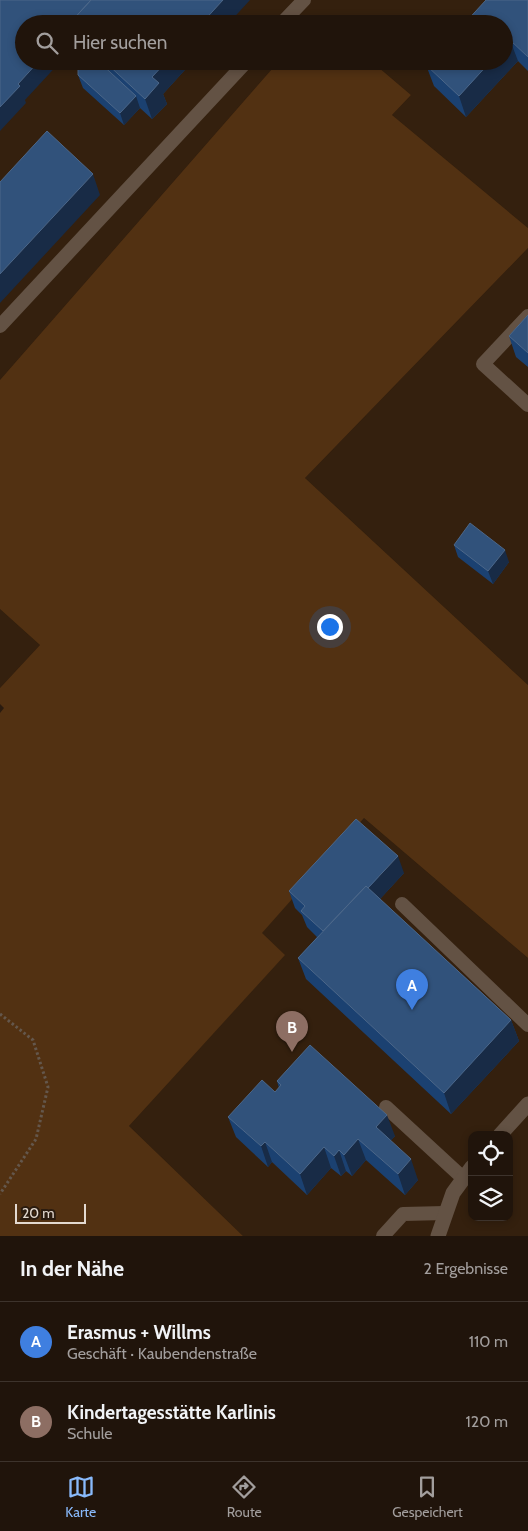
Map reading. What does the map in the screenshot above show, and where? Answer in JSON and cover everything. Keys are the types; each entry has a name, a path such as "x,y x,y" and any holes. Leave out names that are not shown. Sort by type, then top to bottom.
{"street":[{"path":"504,1131 528,1104"},
{"path":"438,1236 453,1193 468,1173"}],"lane":[{"path":"290,15 304,0"},
{"path":"0,326 239,70"},
{"path":"528,316 483,364 528,405"},
{"path":"402,904 528,1025"},
{"path":"386,1107 468,1173"},
{"path":"383,1236 403,1214 445,1213"}],"path":[{"path":"0,1014 33,1040 48,1087 36,1139 0,1194"}],"shaded area":[{"path":"0,0 528,0 528,228 392,115 411,95 382,70 513,70 513,15 15,15 15,70 271,70 0,380"},
{"path":"271,70 382,70 411,95 392,115 528,228 528,248 305,478 528,685 528,958 364,818 262,933 285,955 129,1126 243,1236 0,1236 0,713 4,708 0,704 0,688 40,645 0,609 0,380"},
{"path":"528,248 528,685 305,478"},
{"path":"0,609 40,645 0,688"},
{"path":"364,818 528,958 528,1236 243,1236 129,1126 284,955 261,933"}],"building":[{"path":"0,0 91,0 77,15 15,15 15,70 31,70 18,84 20,86 0,107"},
{"path":"91,0 223,0 209,15 77,15"},
{"path":"486,0 528,0 528,57 513,43 513,15 472,15"},
{"path":"78,70 108,70 136,96 120,113 78,75"},
{"path":"114,70 159,70 152,77 159,83 145,99"},
{"path":"431,70 483,70 459,96"},
{"path":"47,131 93,174 0,274 0,182"},
{"path":"528,315 528,353 509,336"},
{"path":"470,523 505,550 488,571 454,545"},
{"path":"356,819 398,856 323,931 301,911 305,906 289,891"},
{"path":"366,886 511,1020 444,1093 298,958"},
{"path":"310,1045 387,1115 376,1127 411,1159 398,1174 358,1139 344,1155 339,1150 334,1156 324,1147 300,1174 265,1142 261,1146 228,1117 262,1080 275,1092 281,1085 277,1081"}],"place":[{"name":"Erasmus + Willms","path":"412,1010"},
{"name":"Kindertagesstätte Karlinis","path":"292,1052"}]}
